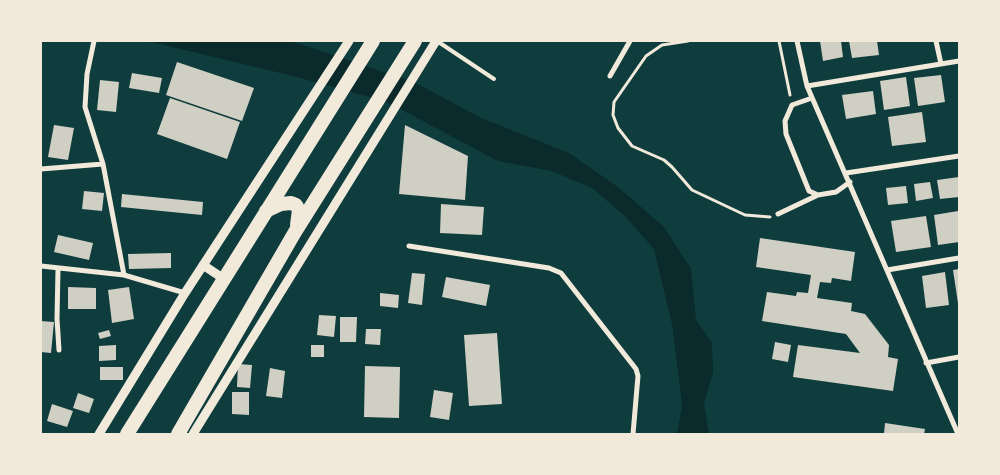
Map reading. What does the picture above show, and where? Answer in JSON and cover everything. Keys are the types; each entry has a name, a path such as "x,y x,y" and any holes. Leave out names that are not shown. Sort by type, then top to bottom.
{"highway":[{"path":"127,434 373,41"},
{"path":"178,434 295,232 411,47"},
{"path":"266,212 281,204 291,203 296,205 300,210 295,232"}],"street":[{"path":"94,41 87,74 85,107 104,164 124,275"},
{"path":"100,434 185,293 309,106 349,41"},
{"path":"193,434 436,41"},
{"path":"610,76 630,41"},
{"path":"797,41 807,86 958,434"},
{"path":"936,41 941,64"},
{"path":"807,86 959,61"},
{"path":"812,98 792,105 785,121 786,134 809,190 818,195"},
{"path":"846,173 959,156"},
{"path":"41,169 104,164"},
{"path":"778,214 818,195 836,192 850,182"},
{"path":"409,246 549,268 561,273 636,369 638,376 632,434"},
{"path":"887,270 959,258"},
{"path":"41,266 124,275 185,293"},
{"path":"203,266 224,279"},
{"path":"58,269 57,319 59,350"},
{"path":"926,362 959,357"}],"lane":[{"path":"436,41 494,79"}],"path":[{"path":"688,41 662,45 646,56 614,102 613,115 618,128 632,146 664,160 692,190 745,215 768,217 778,214"},
{"path":"779,41 792,105"}],"water":[{"path":"147,41 291,41 414,82 479,117 569,153 618,187 664,227 691,269 696,320 712,343 713,372 704,404 709,434 677,434 682,405 672,324 654,249 626,217 592,188 552,171 498,161 387,102 297,77"}],"building":[{"path":"820,41 841,41 843,57 823,61"},
{"path":"849,41 877,41 879,55 852,58"},
{"path":"177,62 254,88 242,121 166,95"},
{"path":"132,73 162,78 159,93 129,88"},
{"path":"941,75 945,102 918,106 914,78"},
{"path":"906,77 910,106 884,110 880,81"},
{"path":"100,80 119,82 116,112 97,110"},
{"path":"873,91 876,114 846,119 842,95"},
{"path":"170,98 240,122 227,159 157,134"},
{"path":"922,112 926,142 892,146 888,117"},
{"path":"54,125 74,128 68,160 48,157"},
{"path":"405,125 468,156 465,200 399,194"},
{"path":"959,177 959,197 940,199 937,180"},
{"path":"930,182 933,198 916,201 914,184"},
{"path":"906,186 908,203 888,205 886,188"},
{"path":"84,191 104,193 102,211 82,209"},
{"path":"122,194 203,202 202,215 121,207"},
{"path":"441,204 484,207 482,235 440,233"},
{"path":"958,211 959,242 938,245 934,215"},
{"path":"926,216 931,247 896,252 891,221"},
{"path":"58,235 93,243 89,260 54,252"},
{"path":"760,238 855,252 851,281 832,278 831,283 820,282 817,298 852,303 851,311 865,314 889,345 888,357 898,359 893,391 793,377 798,345 860,353 846,334 762,321 767,292 796,296 797,292 808,293 811,275 756,267"},
{"path":"171,253 171,268 129,269 128,254"},
{"path":"959,269 959,303 958,303 953,270"},
{"path":"945,272 949,305 926,308 922,276"},
{"path":"412,273 425,274 422,305 408,303"},
{"path":"446,277 490,285 486,306 442,297"},
{"path":"68,287 96,288 96,309 68,309"},
{"path":"129,287 134,319 112,323 108,290"},
{"path":"380,293 399,295 398,308 380,306"},
{"path":"319,315 336,316 334,337 317,335"},
{"path":"340,317 357,317 356,342 340,342"},
{"path":"41,321 54,322 51,353 41,352"},
{"path":"366,329 381,329 380,345 365,344"},
{"path":"109,330 111,336 100,339 98,333"},
{"path":"497,333 502,404 469,406 464,335"},
{"path":"775,342 791,345 788,362 772,359"},
{"path":"116,345 116,360 99,361 99,346"},
{"path":"311,345 324,345 324,357 311,357"},
{"path":"238,364 252,365 250,388 237,387"},
{"path":"365,366 400,367 399,418 364,417"},
{"path":"100,367 123,367 123,380 100,380"},
{"path":"270,368 285,371 282,398 266,396"},
{"path":"434,390 453,393 449,420 430,417"},
{"path":"232,392 249,392 249,415 232,414"},
{"path":"78,393 94,399 89,413 73,408"},
{"path":"52,404 73,411 67,427 47,421"},
{"path":"885,423 925,429 924,434 884,434"}]}
